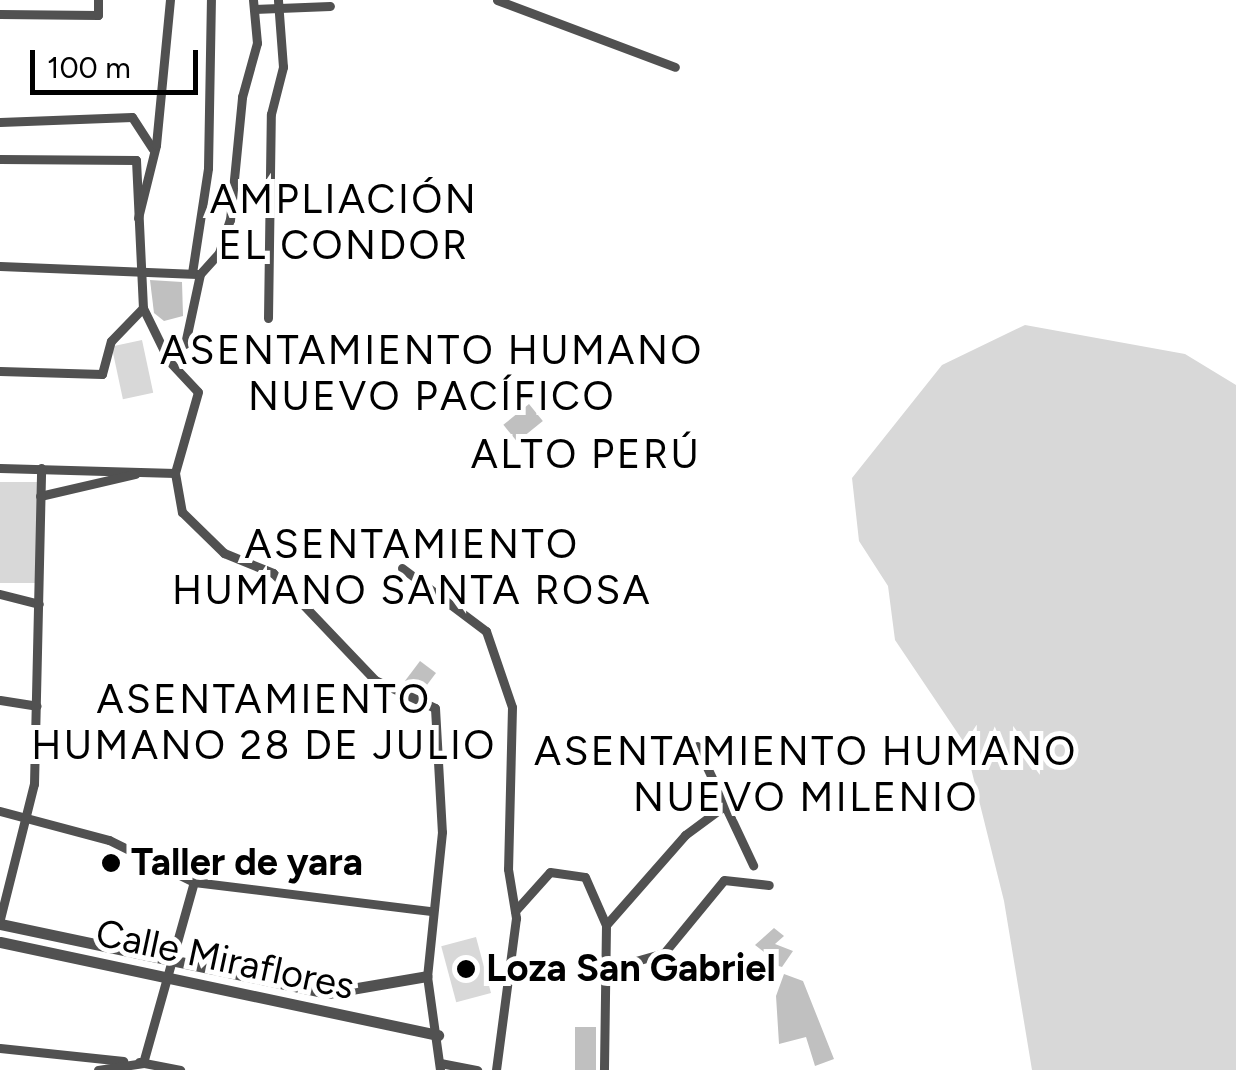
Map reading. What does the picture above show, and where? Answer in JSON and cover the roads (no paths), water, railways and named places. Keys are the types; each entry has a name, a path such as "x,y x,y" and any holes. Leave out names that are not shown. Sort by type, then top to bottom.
{"street":[{"path":"0,14 98,15 98,0"},
{"path":"135,230 154,152 170,0"},
{"path":"185,344 208,168 212,0"},
{"path":"497,0 676,68"},
{"path":"0,266 136,268 196,274 219,253 230,220 242,97 257,44 254,4 330,6"},
{"path":"268,318 271,114 284,66 279,5"},
{"path":"0,122 132,117 154,152"},
{"path":"0,159 134,157 136,268 143,308 169,362 198,392 176,473 182,512 204,539 273,573 375,680 435,708 442,832 427,976 440,1066 478,1070"},
{"path":"0,371 102,374 111,341 143,308"},
{"path":"0,468 176,473"},
{"path":"0,922 29,818 37,706 41,468"},
{"path":"40,496 142,471"},
{"path":"402,568 486,631 512,708 508,869 515,911 496,1070"},
{"path":"0,594 39,604"},
{"path":"0,700 37,706"},
{"path":"697,746 752,866"},
{"path":"606,925 685,835 724,806"},
{"path":"0,811 109,840 194,882 431,911"},
{"path":"515,911 550,872 566,868 585,877 606,925 604,1070"},
{"path":"604,970 664,953 724,880 769,885"},
{"path":"144,1062 194,882"},
{"name":"Calle Miraflores","path":"0,922 340,994 427,976"},
{"name":"Calle Miraflores","path":"0,942 438,1034"},
{"path":"0,1048 144,1062 180,1070"},
{"path":"98,1070 144,1062"}],"place":[{"name":"Taller de yara","path":"111,863"},
{"name":"Loza San Gabriel","path":"466,969"}],"district":[{"name":"AMPLIACIÓN EL CONDOR","path":"344,222"},
{"name":"ASENTAMIENTO HUMANO NUEVO PACÍFICO","path":"432,373"},
{"name":"ALTO PERÚ","path":"586,454"},
{"name":"ASENTAMIENTO HUMANO SANTA ROSA","path":"412,567"},
{"name":"ASENTAMIENTO HUMANO 28 DE JULIO","path":"264,722"},
{"name":"ASENTAMIENTO HUMANO NUEVO MILENIO","path":"806,774"}]}
